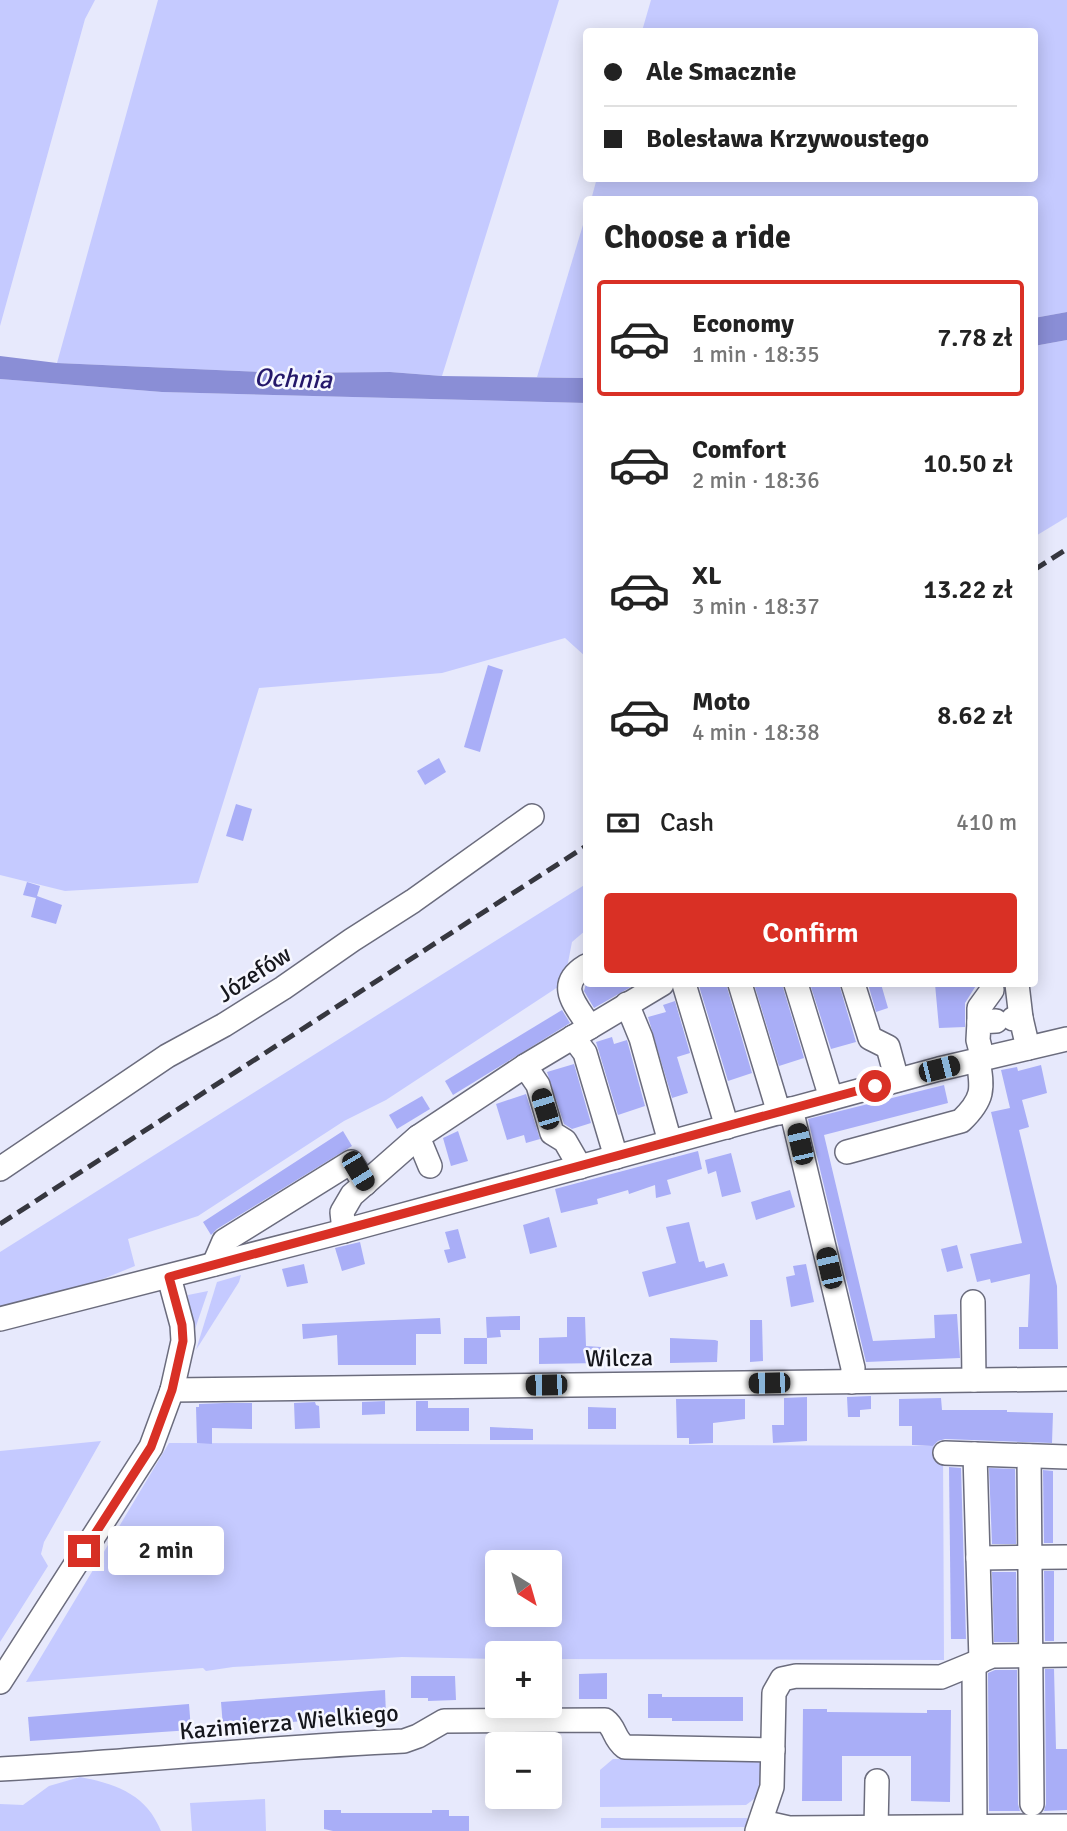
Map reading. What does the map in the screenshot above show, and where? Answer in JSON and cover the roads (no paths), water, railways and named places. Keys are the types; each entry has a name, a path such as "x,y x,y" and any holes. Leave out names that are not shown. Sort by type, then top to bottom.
{"street":[{"name":"Józefów","path":"0,1169 167,1056 283,988 532,817"},
{"path":"583,967 574,973 569,984 570,996 616,1157"},
{"path":"344,1231 342,1212 352,1195 418,1138 525,1066 657,987"},
{"path":"685,987 727,1127"},
{"path":"741,987 785,1111 853,1368 852,1382"},
{"path":"797,987 831,1098"},
{"path":"854,987 870,1038 888,1047 897,1080"},
{"path":"992,987 979,1008 1002,1020 1028,1048"},
{"path":"847,1152 961,1121 972,1111 983,1091 978,1040 1002,1020 1016,987"},
{"path":"627,1004 640,1038 670,1142"},
{"path":"0,1319 344,1231 897,1080 1067,1039"},
{"path":"525,1066 538,1085 552,1133 565,1141 580,1167"},
{"path":"418,1138 430,1166"},
{"path":"214,1264 224,1241 351,1162 365,1184"},
{"path":"0,1682 151,1447 172,1390 183,1341 182,1325 169,1277"},
{"path":"973,1302 974,1380"},
{"name":"Wilcza","path":"172,1390 1067,1379"},
{"path":"945,1453 1067,1457"},
{"path":"975,1454 978,1558 975,1827"},
{"path":"1029,1456 1032,1804"},
{"path":"978,1558 1067,1557"},
{"path":"1067,1655 992,1656 941,1677 796,1676 782,1679 774,1693 772,1787 760,1827 1067,1826"},
{"name":"Kazimierza Wielkiego","path":"0,1769 404,1741 444,1721 605,1720 611,1725 615,1740 625,1747 773,1750"},
{"path":"876,1828 877,1781"}],"water":[{"path":"1067,312 1067,340 1038,345 1038,317"},
{"name":"Ochnia","path":"0,356 57,363 282,373 390,372 442,376 583,378 583,403 162,392 0,379"}],"railway":[{"path":"1038,567 1067,549"},
{"path":"0,1224 583,848"}]}
